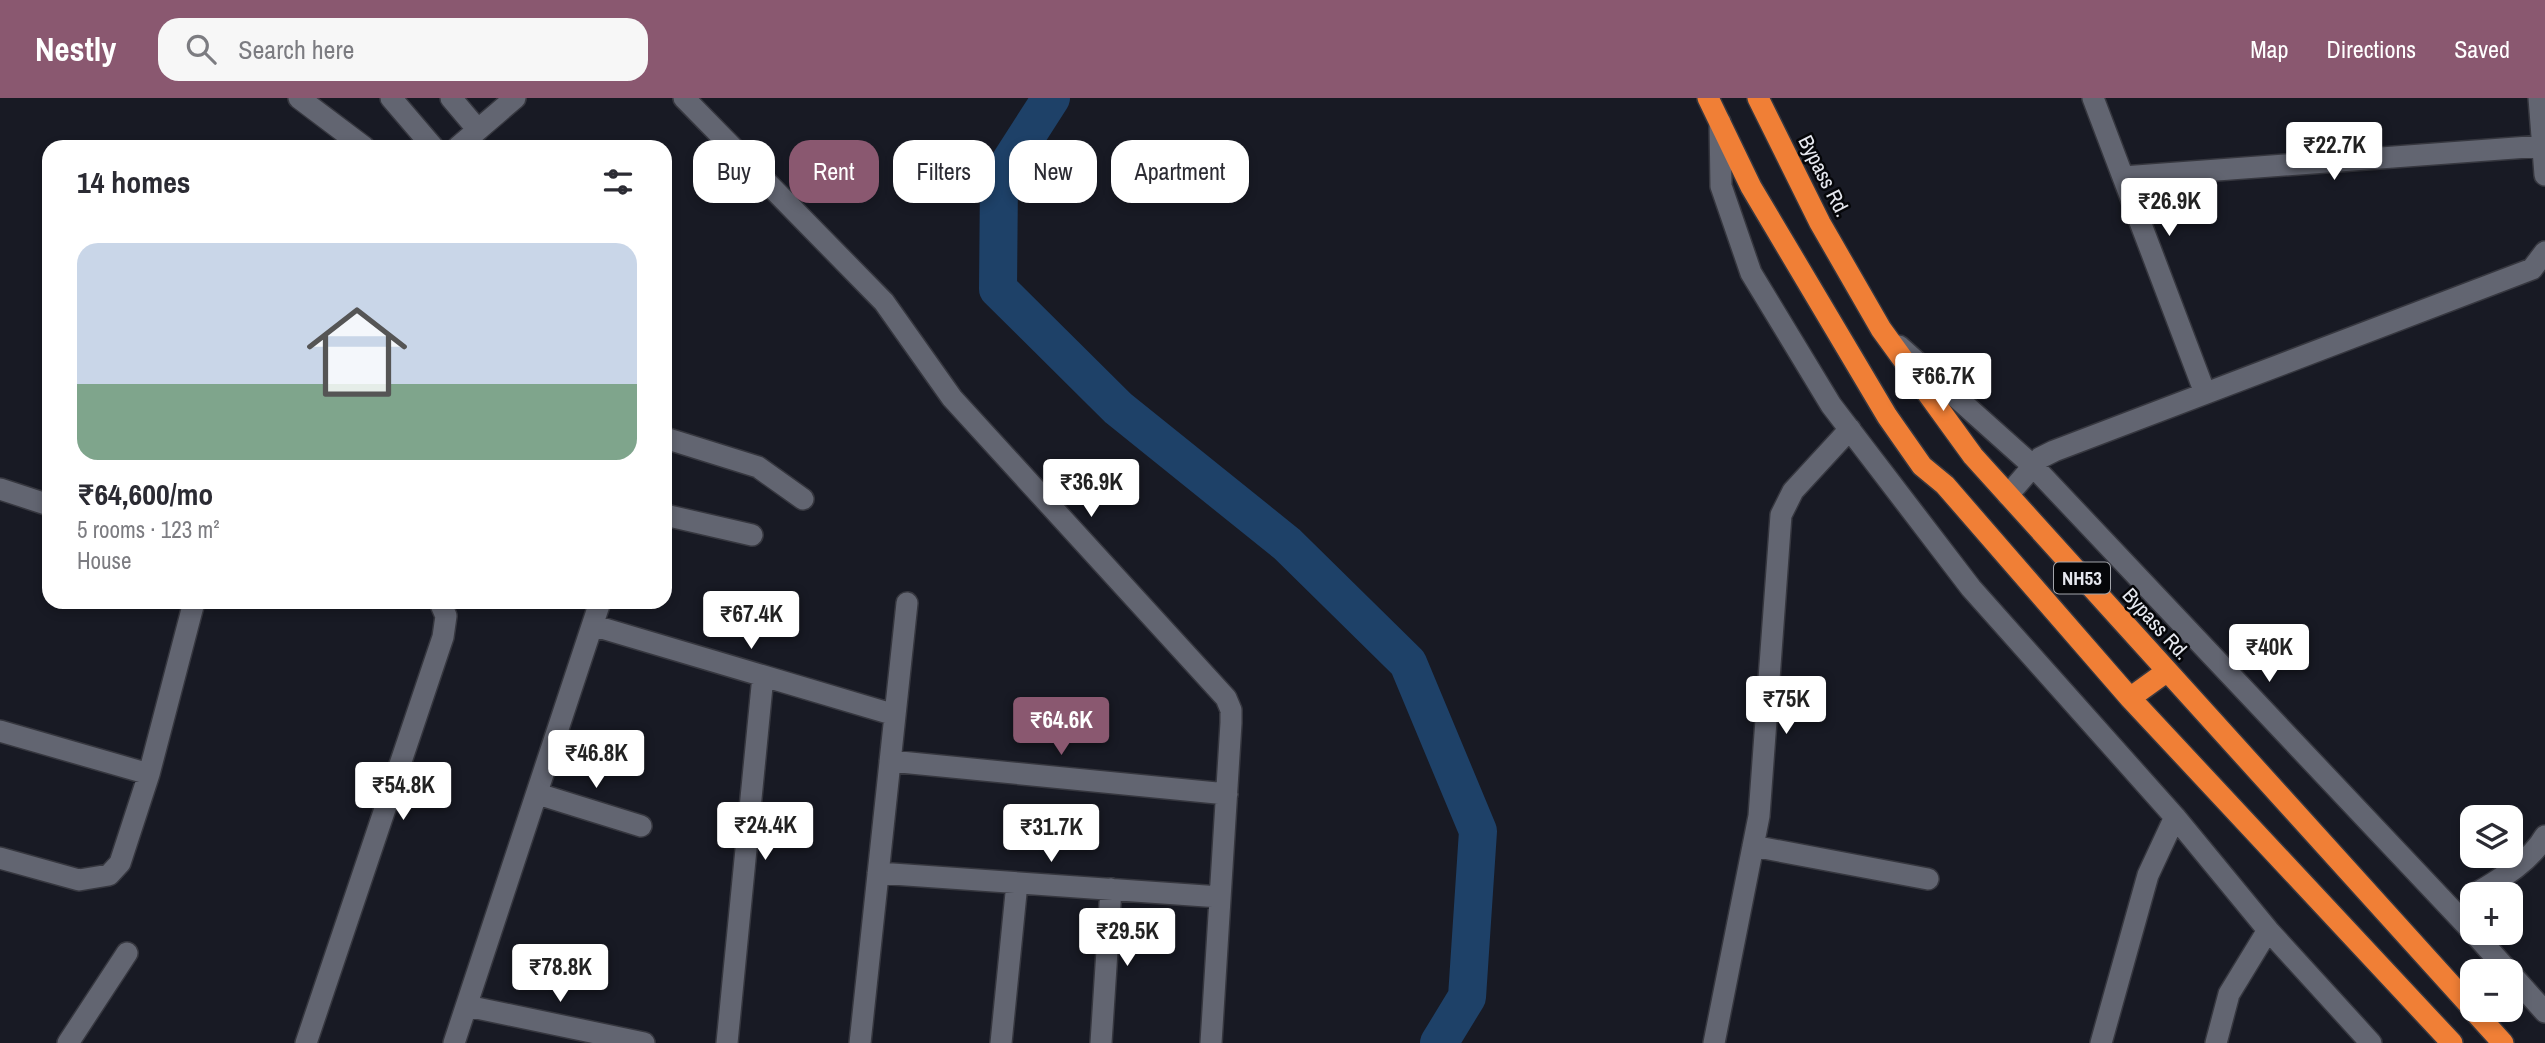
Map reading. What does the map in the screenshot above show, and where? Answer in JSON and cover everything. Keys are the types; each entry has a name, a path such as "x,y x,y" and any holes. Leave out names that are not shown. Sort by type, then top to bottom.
{"highway":[{"path":"1708,98 1746,174 1887,416 1922,466 1945,485 2130,698 2452,1043"},
{"name":"Bypass Rd.","path":"1758,98 1820,223 1881,329 1973,456 2460,996"},
{"path":"2130,698 2166,672"},
{"name":"Bypass Rd.","path":"2484,1022 2503,1043"}],"street":[{"path":"299,98 355,140"},
{"path":"391,98 427,140"},
{"path":"451,98 478,130"},
{"path":"684,98 895,314 952,398 1226,698 1231,710 1231,723 1211,1043"},
{"path":"2093,98 2205,393"},
{"path":"2539,98 2545,175"},
{"path":"466,140 512,99"},
{"path":"1720,122 1721,186 1751,273 1798,355 1850,429 1971,588 2175,817 2268,930 2371,1043"},
{"path":"2123,177 2543,146"},
{"path":"2008,495 2033,466 2054,451 2532,268 2545,252"},
{"path":"1881,329 2033,466 2460,918"},
{"path":"1714,1043 1759,816 1781,515 1793,491 1850,429"},
{"path":"672,440 758,467 803,499"},
{"path":"0,489 42,503"},
{"path":"672,517 752,535"},
{"path":"860,1043 907,603"},
{"path":"0,858 79,880 109,875 120,863 149,774 192,609"},
{"path":"306,1043 443,637 446,616 443,609"},
{"path":"454,1043 599,609"},
{"path":"595,626 895,715"},
{"path":"727,1043 763,676"},
{"path":"0,731 149,774"},
{"path":"890,761 1227,794"},
{"path":"538,794 641,826"},
{"path":"2101,1043 2148,874 2175,817"},
{"path":"2494,882 2515,868 2539,846 2545,836"},
{"path":"1753,845 1928,878"},
{"path":"878,873 1220,897"},
{"path":"1002,1043 1017,883"},
{"path":"1101,1043 1111,889"},
{"path":"2452,909 2460,904"},
{"path":"2216,1043 2229,994 2268,930"},
{"path":"2485,945 2497,959"},
{"path":"68,1043 127,953"},
{"path":"2523,987 2545,1012"},
{"path":"467,1006 644,1043"}],"waterway":[{"path":"1051,98 999,179 998,289 1118,408 1287,544 1408,663 1478,831 1467,997 1439,1043"}]}
